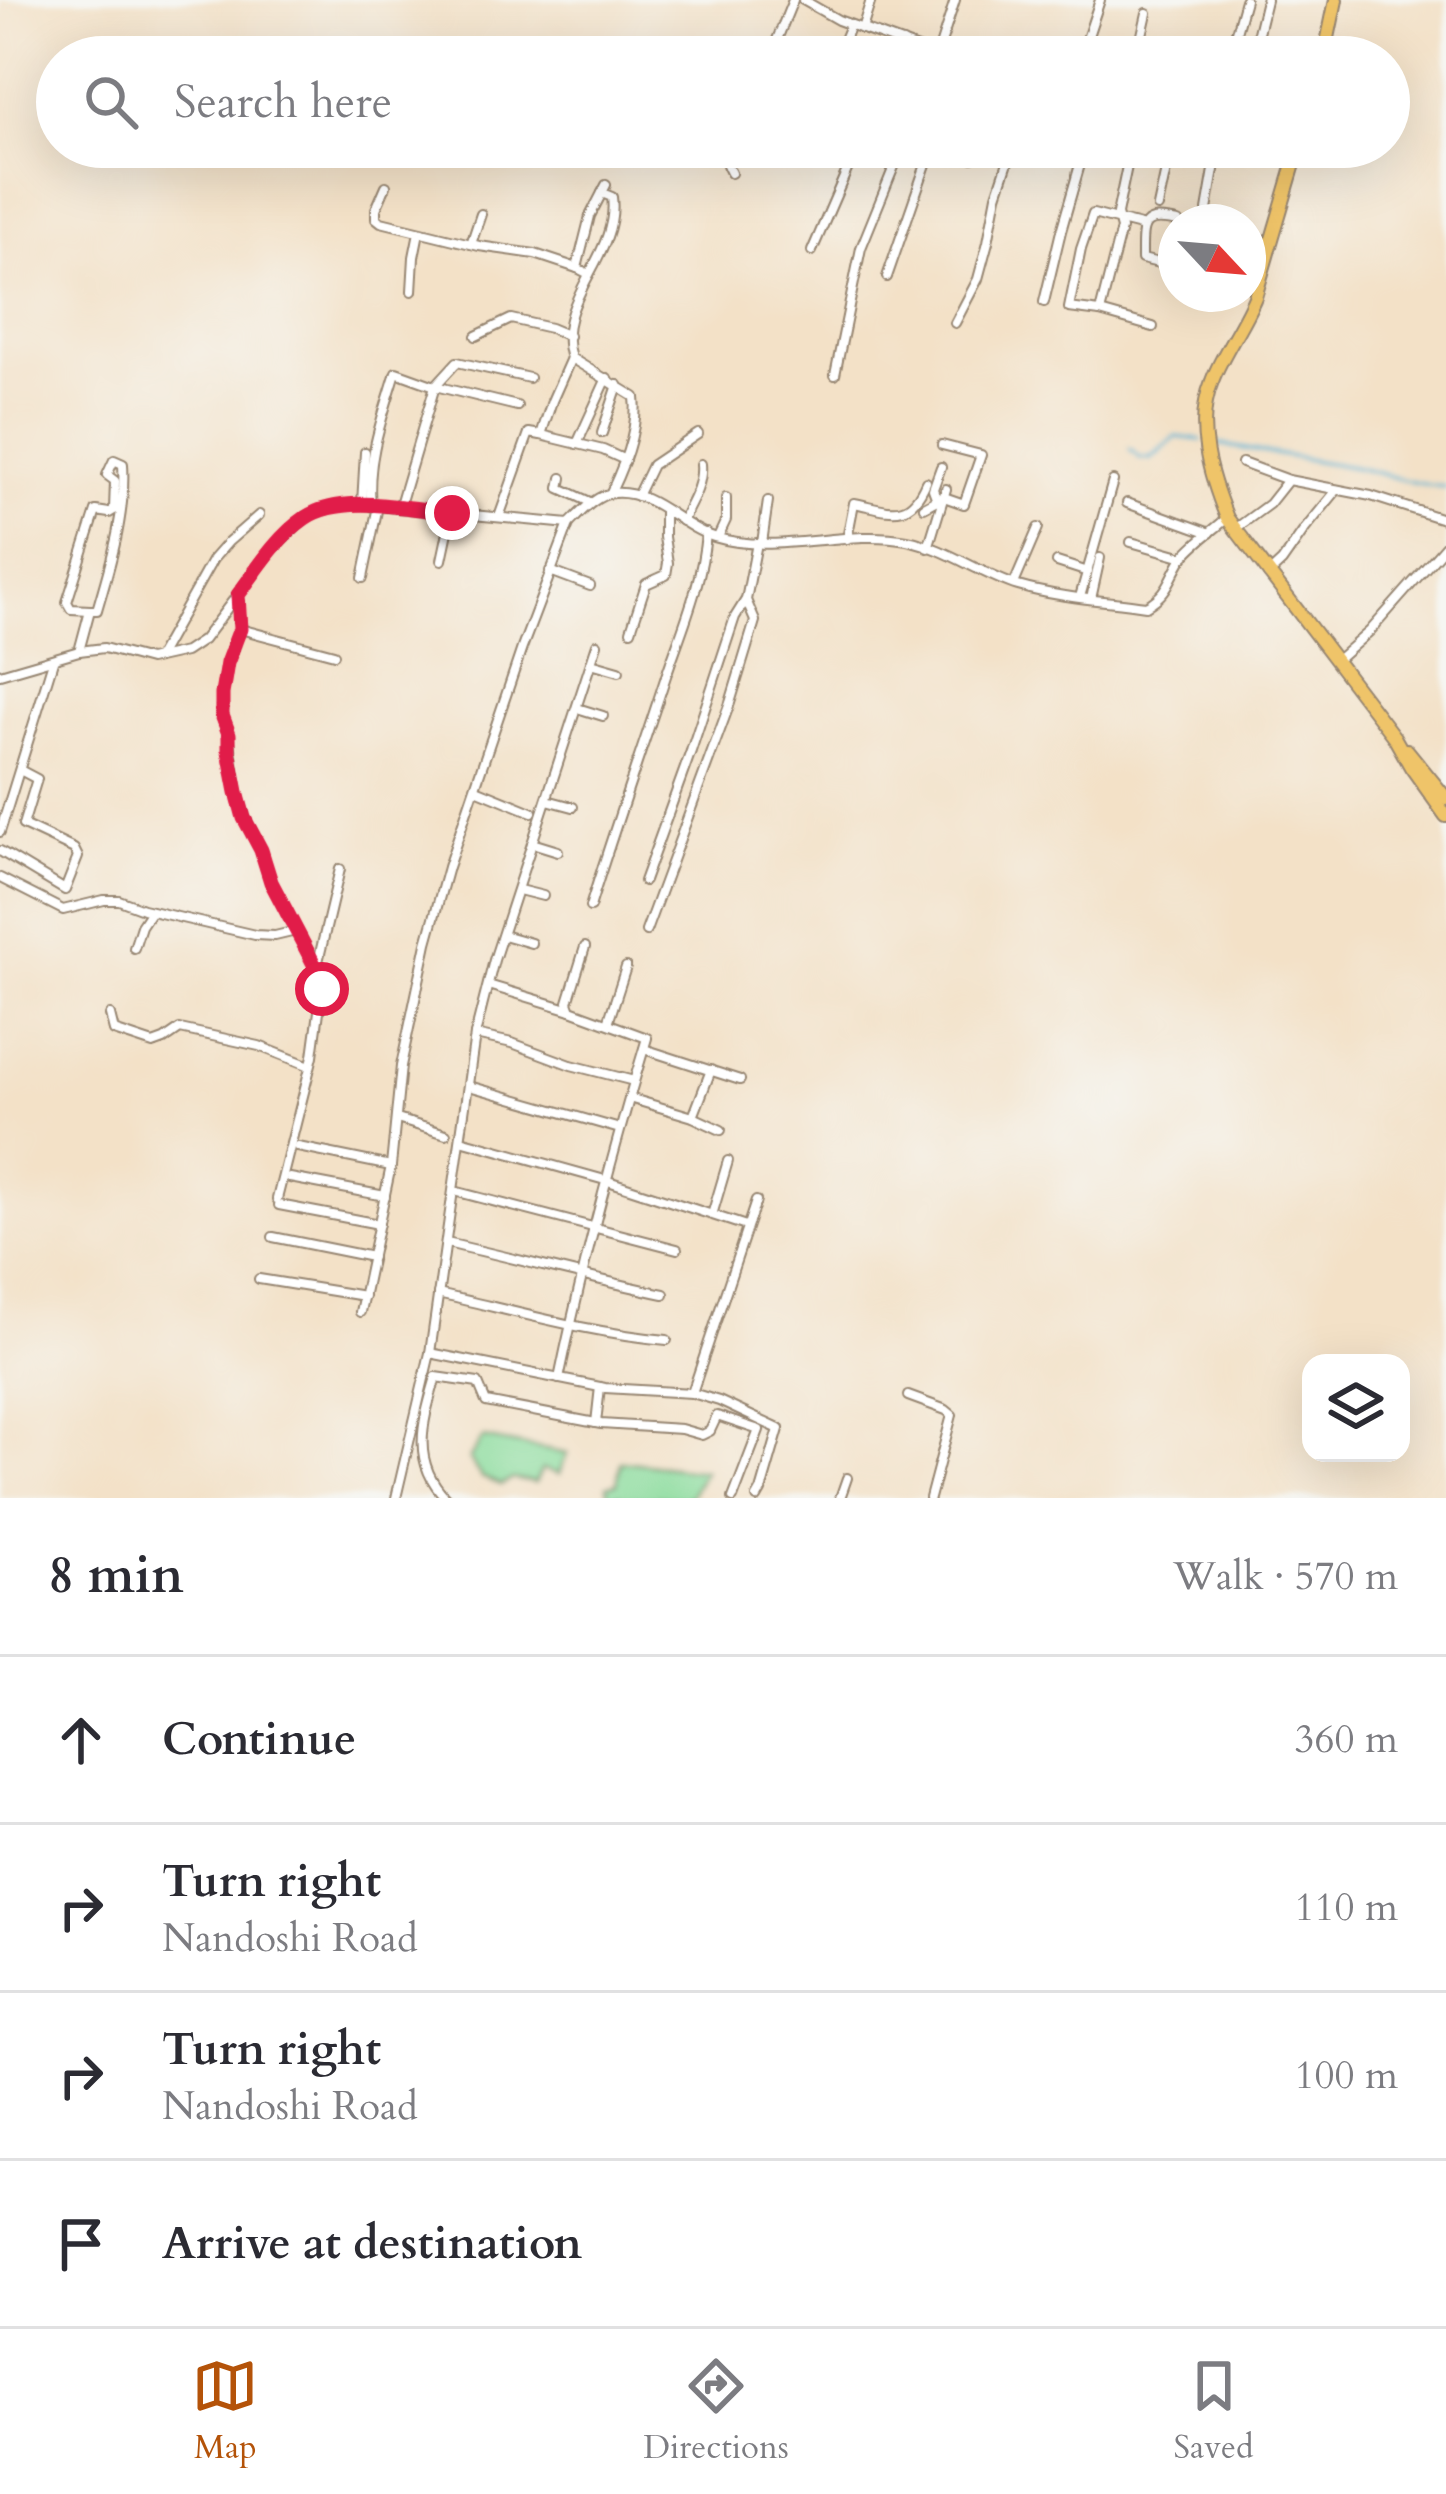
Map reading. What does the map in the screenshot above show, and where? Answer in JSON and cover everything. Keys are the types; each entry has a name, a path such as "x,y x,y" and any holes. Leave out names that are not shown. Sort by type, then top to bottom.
{"main road":[{"path":"1328,36 1335,0"},
{"path":"1266,242 1292,168"},
{"path":"1248,312 1212,380 1204,408 1214,485 1231,523 1268,575 1446,798"},
{"path":"1394,736 1446,816"}],"street":[{"path":"778,36 793,0"},
{"path":"803,0 881,36"},
{"path":"862,29 872,0"},
{"path":"945,36 955,0"},
{"path":"1088,36 1100,0"},
{"path":"1234,36 1245,0"},
{"path":"1257,36 1266,0"},
{"path":"1142,36 1148,13"},
{"path":"845,36 850,25"},
{"path":"728,168 731,173"},
{"path":"812,251 848,168"},
{"path":"835,375 861,248 893,168"},
{"path":"887,277 925,168"},
{"path":"956,323 978,279 1006,168"},
{"path":"1044,302 1079,168"},
{"path":"1100,312 1120,229 1117,214 1127,168"},
{"path":"1158,204 1166,168"},
{"path":"1208,204 1214,168"},
{"path":"386,186 375,212 381,222 536,254 577,268 587,277"},
{"path":"360,1312 391,1166 401,1066 448,866 569,524 611,492 625,460 637,410 635,397 571,358 567,347 572,312 603,249 614,210 612,197 604,189 590,216 577,268"},
{"path":"471,244 481,214"},
{"path":"1144,227 1094,214 1070,308 1153,327"},
{"path":"1158,218 1144,227 1142,259 1158,263"},
{"path":"412,291 419,232"},
{"path":"476,336 512,319 569,335"},
{"path":"541,435 571,358"},
{"path":"399,508 435,386 457,362 529,378"},
{"path":"362,578 372,455 396,372 517,406"},
{"path":"578,445 607,378"},
{"path":"602,433 618,385"},
{"path":"499,518 529,433 603,450 625,460"},
{"path":"637,496 652,465 698,434"},
{"path":"938,490 964,504 981,455 942,445"},
{"path":"365,452 370,506"},
{"path":"114,460 124,464 123,509 97,610 90,610 71,609 68,602 96,512 114,510 115,481 107,475 114,460"},
{"path":"1242,463 1289,481 1371,496 1446,520"},
{"path":"682,521 697,492 701,464"},
{"path":"928,548 941,466"},
{"path":"562,478 560,488 592,503"},
{"path":"1085,598 1113,481"},
{"path":"611,492 646,498 718,538 759,543 879,537 911,541 1014,584 1146,607 1169,586 1184,556 1210,533 1269,504 1289,481"},
{"path":"924,507 938,490"},
{"path":"848,538 854,503 895,512 938,490"},
{"path":"1268,575 1337,490"},
{"path":"718,538 726,520 726,499"},
{"path":"644,881 735,617 746,599 768,501"},
{"path":"1127,503 1210,533"},
{"path":"0,674 104,648 149,660 185,652 203,640 273,548 307,516 331,507 399,508 569,524"},
{"path":"631,630 646,584 666,575 664,509"},
{"path":"442,560 452,513"},
{"path":"158,658 213,559 259,515"},
{"path":"1014,584 1038,528"},
{"path":"590,907 693,600 706,533"},
{"path":"1131,542 1184,556"},
{"path":"1337,660 1370,631 1446,545"},
{"path":"1085,598 1100,558"},
{"path":"1057,562 1088,572"},
{"path":"550,572 590,586"},
{"path":"238,595 240,629 222,694 229,751 244,818 322,989 310,1066 278,1202 379,1224"},
{"path":"646,932 755,621 746,599"},
{"path":"79,651 90,610"},
{"path":"240,629 334,654"},
{"path":"396,1498 430,1353 475,1036 597,644"},
{"path":"0,832 54,659"},
{"path":"591,662 619,671"},
{"path":"577,708 603,716"},
{"path":"0,851 65,890 78,856 23,825 37,779 20,770"},
{"path":"476,789 532,812"},
{"path":"547,800 573,808"},
{"path":"532,843 558,851"},
{"path":"316,968 340,869"},
{"path":"0,878 63,910 113,899 255,935 296,931"},
{"path":"519,890 543,896"},
{"path":"134,948 152,911"},
{"path":"503,934 531,943"},
{"path":"571,1010 568,1002 585,947"},
{"path":"608,1024 626,967"},
{"path":"488,985 647,1038 605,1180 560,1379"},
{"path":"110,1015 114,1031 153,1044 180,1029 259,1046 310,1066"},
{"path":"475,1036 634,1081"},
{"path":"644,1048 740,1080"},
{"path":"693,1118 711,1070"},
{"path":"469,1086 620,1130"},
{"path":"629,1098 721,1130"},
{"path":"397,1119 446,1134"},
{"path":"460,1139 746,1226"},
{"path":"298,1148 391,1166"},
{"path":"712,1215 728,1160"},
{"path":"290,1178 385,1196"},
{"path":"454,1191 676,1249"},
{"path":"692,1393 756,1202"},
{"path":"274,1237 372,1257"},
{"path":"446,1243 664,1294"},
{"path":"259,1279 364,1296"},
{"path":"438,1294 570,1326 667,1340"},
{"path":"430,1353 600,1387 692,1393 719,1402 779,1429 757,1498"},
{"path":"446,1498 433,1484 421,1453 436,1377 478,1384 486,1402 596,1423 702,1435 717,1417 759,1430 733,1498"},
{"path":"596,1423 600,1387"},
{"path":"908,1396 952,1415 930,1498"},
{"path":"840,1498 847,1478"}],"green space":[{"path":"483,1438 567,1454 559,1474 542,1469 535,1483 513,1479 501,1485 481,1477 469,1459"},
{"path":"621,1461 704,1471 689,1498 609,1497 607,1486 617,1483"}],"waterway":[{"path":"1130,450 1151,459 1176,437 1201,440"},
{"path":"1210,442 1446,487"}],"route":[{"path":"322,989 316,968 271,882 237,792 222,694 240,629 238,595 273,548 307,516 356,504 452,513"}]}
